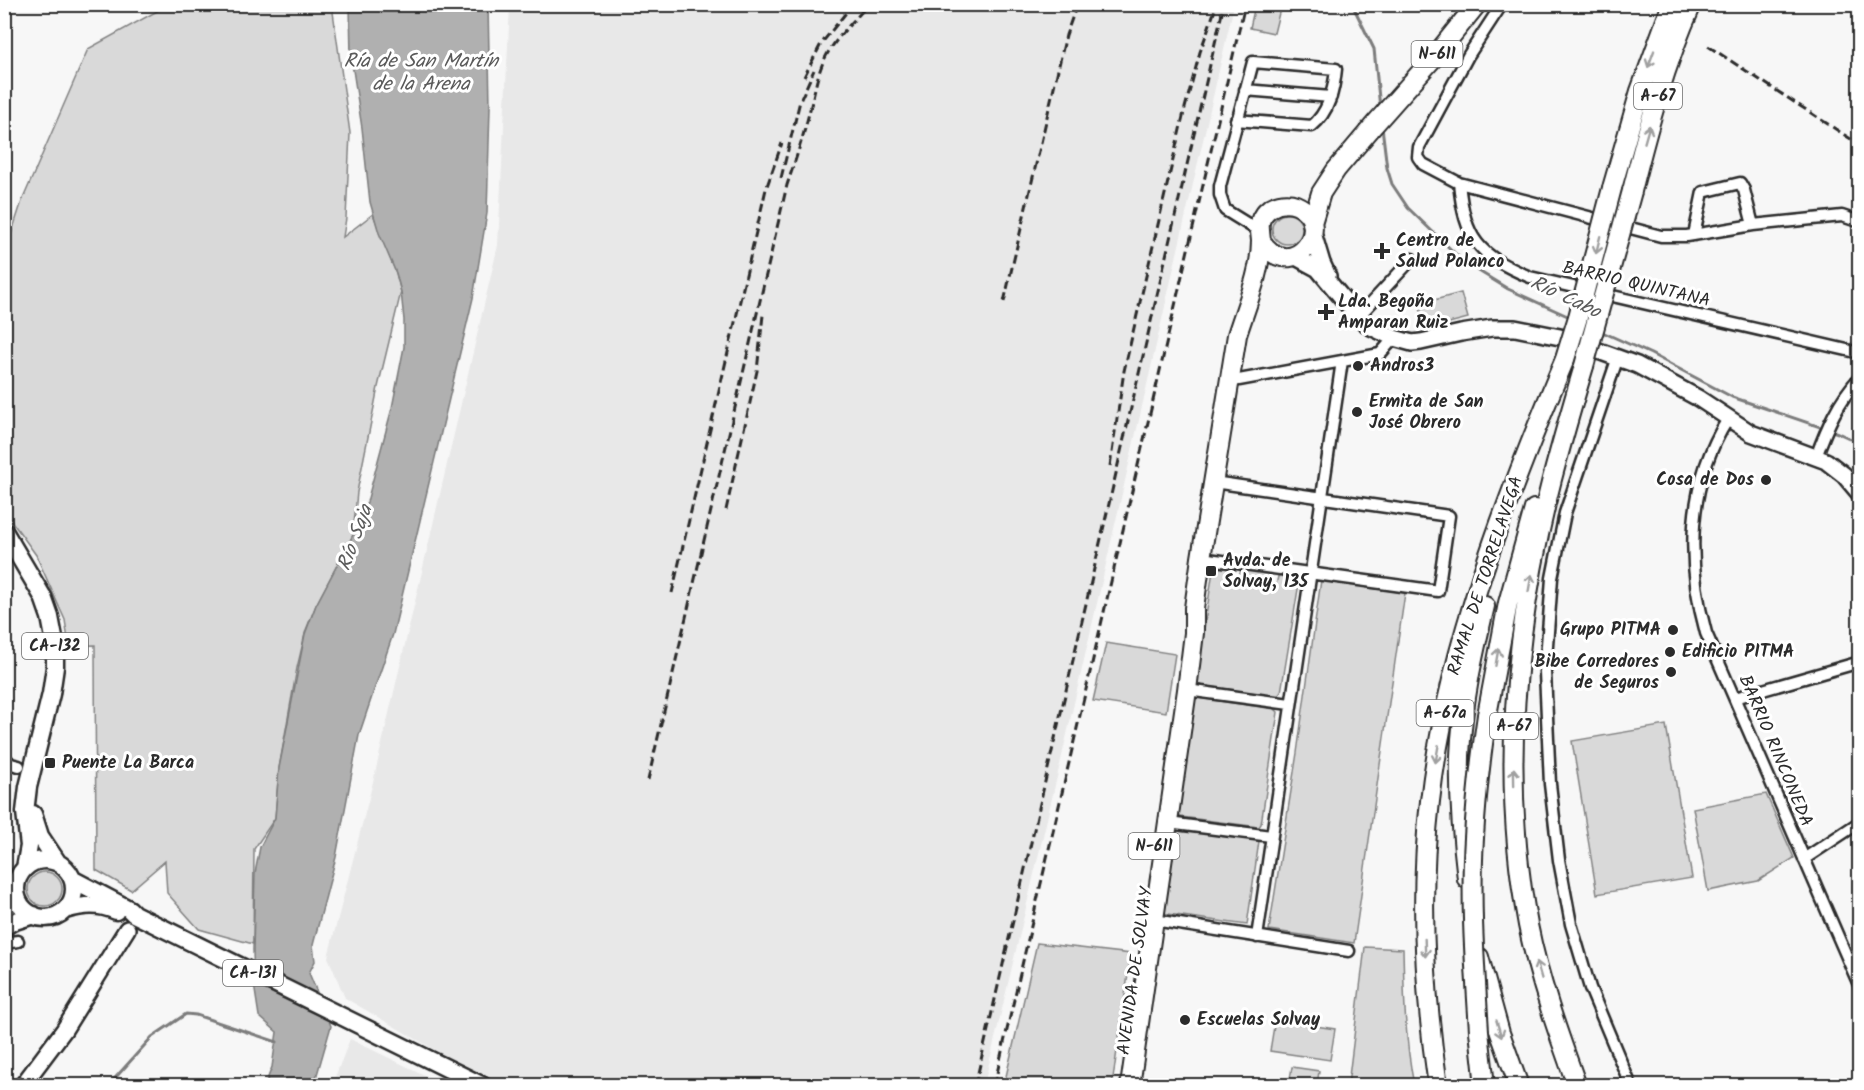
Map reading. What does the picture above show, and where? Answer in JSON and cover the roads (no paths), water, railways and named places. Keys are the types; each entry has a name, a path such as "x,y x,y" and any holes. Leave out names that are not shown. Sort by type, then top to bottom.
{"highway":[{"name":"N-611","path":"1253,289 1289,257 1307,247 1321,193 1336,170 1477,4"},
{"name":"A-67","path":"1519,1086 1497,1023 1480,961 1466,868 1461,819 1460,772 1461,736 1467,691 1485,606 1581,307 1640,91 1672,4"},
{"name":"A-67","path":"1577,1086 1548,1000 1523,898 1516,831 1514,750 1518,673 1529,590 1552,479 1660,87 1692,4"},
{"name":"N-611","path":"1253,289 1261,229 1271,208 1278,204 1293,204 1336,170"},
{"path":"1293,204 1308,214 1313,228"},
{"path":"1261,229 1266,249 1274,255 1289,257"},
{"name":"AVENIDA DE SOLVAY","path":"1130,1086 1187,690 1194,633 1194,608 1212,482 1237,335 1253,289"},
{"name":"RAMAL DE TORRELAVEGA","path":"1438,1086 1427,999 1424,909 1429,811 1440,736 1458,657 1493,545 1565,359"},
{"name":"RAMAL DE TORRELAVEGA","path":"1485,1086 1474,946 1473,871 1476,808 1487,715 1497,652 1519,559 1533,511 1584,366"},
{"name":"AVENIDA DE SOLVAY","path":"1119,1086 1171,715 1185,632 1194,608"}],"main road":[{"name":"CA-132","path":"4,531 43,597 52,624 55,643 55,667 51,694 29,780 25,812 28,846 25,868"},
{"name":"CA-132","path":"27,805 32,810 39,836 58,863"},
{"path":"4,911 16,891 18,879 25,868 38,861 48,860 58,863"},
{"name":"CA-131","path":"58,863 65,868 72,879 129,909 131,922"},
{"path":"65,910 73,895 72,879"},
{"path":"16,891 20,904 34,915"},
{"name":"CA-131","path":"4,927 34,915 50,917 85,905 98,905 126,915 131,922 168,930 483,1086"}],"street":[{"path":"1502,4 1468,56 1419,147 1418,157 1423,164 1459,183 1661,236 1694,235 1753,225 1842,216 1860,222"},
{"path":"1236,120 1312,126 1319,120 1334,91 1336,69 1252,62 1236,120 1220,186 1220,195 1225,210 1261,229"},
{"path":"1245,90 1331,97"},
{"name":"BARRIO QUINTANA","path":"1459,183 1462,208 1475,241 1485,253 1505,267 1530,277 1860,353"},
{"path":"1694,235 1703,192 1740,183 1753,225"},
{"path":"1234,214 1261,229"},
{"path":"1313,228 1322,263 1333,286"},
{"path":"1289,257 1318,269 1358,317 1371,327 1394,338 1412,343 1492,328 1515,328 1560,337 1618,357 1665,379 1751,433 1816,457 1836,467 1860,494"},
{"path":"1358,317 1412,259"},
{"path":"1228,382 1380,354 1394,338"},
{"path":"1618,357 1565,513 1552,578 1545,672 1550,784 1559,860 1571,924 1590,988 1631,1086"},
{"path":"1257,937 1342,361"},
{"path":"1816,457 1831,417 1847,390 1860,377"},
{"name":"BARRIO RINCONEDA","path":"1728,419 1719,432 1699,484 1693,528 1693,557 1698,600 1706,633 1860,987"},
{"path":"1201,558 1438,591 1449,516 1212,482"},
{"path":"1735,698 1860,662"},
{"path":"1187,690 1290,704"},
{"path":"1804,859 1860,822"},
{"path":"1168,824 1271,836"},
{"name":"AVENIDA DE SOLVAY","path":"1154,920 1349,951"},
{"path":"22,1086 64,1030 131,922"},
{"path":"4,943 18,941"}],"water":[{"name":"Ría de San Martín de la Arena","path":"350,5 488,5 490,107 487,213 473,298 393,634 359,735 336,857 313,945 315,961 309,973 331,1026 314,1085 265,1085 272,1067 277,1032 259,1016 254,984 255,873 260,847 275,818 279,768 305,634 316,605 353,535 367,502 392,408 404,347 401,292 370,202 351,57"}],"waterway":[{"name":"Río Cabo","path":"1352,4 1374,49 1380,108"},
{"name":"Río Cabo","path":"1382,127 1387,168 1392,184 1408,208 1464,262 1508,289 1572,318"},
{"name":"Río Cabo","path":"1600,331 1651,354 1732,397 1838,433 1860,443"},
{"path":"108,1086 152,1037 186,1014 196,1015 277,1042"}],"railway":[{"path":"804,77 821,44 853,4"},
{"path":"648,780 787,185 825,58 838,39 869,4"},
{"path":"1004,302 1066,35 1077,4"},
{"path":"1110,466 1124,371 1185,108 1200,52 1217,4"},
{"path":"975,1086 1224,4"},
{"path":"994,1086 1245,4"},
{"path":"1708,46 1860,145"},
{"path":"781,178 800,101 814,70"},
{"path":"672,593 766,189 782,143"},
{"path":"726,510 757,371 763,315"}],"place":[{"name":"Centro de Salud Polanco","path":"1382,251"},
{"name":"Lda. Begoña Amparan Ruiz","path":"1326,312"},
{"name":"Andros3","path":"1358,366"},
{"name":"Ermita de San José Obrero","path":"1357,412"},
{"name":"Cosa de Dos","path":"1766,480"},
{"name":"Avda. de Solvay, 135","path":"1211,571"},
{"name":"Grupo PITMA","path":"1673,630"},
{"name":"Edificio PITMA","path":"1670,652"},
{"name":"Bibe Corredores de Seguros","path":"1671,672"},
{"name":"Puente La Barca","path":"50,763"},
{"name":"Escuelas Solvay","path":"1185,1020"}],"water label":[{"name":"Río Saja","path":"356,538"}]}
